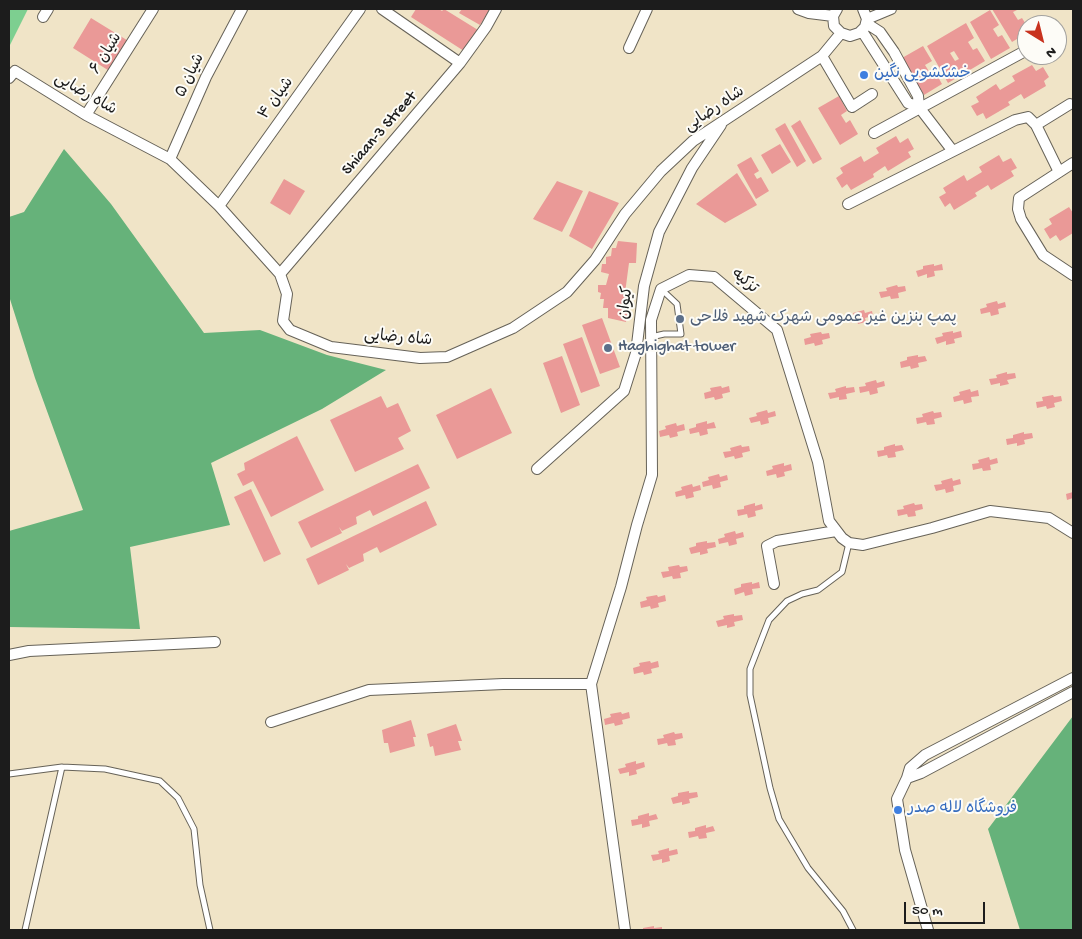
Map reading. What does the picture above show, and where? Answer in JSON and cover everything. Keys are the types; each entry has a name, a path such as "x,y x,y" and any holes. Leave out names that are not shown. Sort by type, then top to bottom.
{"street":[{"name":"شیان ۶","path":"86,115 153,9"},
{"name":"شیان ۵","path":"170,158 206,78 242,9"},
{"name":"شیان ۴","path":"218,206 360,9"},
{"path":"382,9 460,64"},
{"name":"Shiaan-3 Street","path":"280,274 460,64 496,9"},
{"path":"630,48 648,9"},
{"path":"798,9 810,12 835,12 834,26 841,34 850,36 856,35 865,24 891,9"},
{"path":"863,9 865,24 908,103 919,107"},
{"path":"879,9 884,9"},
{"path":"865,24 880,32 894,52 918,96 919,107 952,150"},
{"name":"شاه رضایی","path":"12,75 170,158 218,206 280,274 287,294 283,321 290,330 331,347 420,358 447,357 513,328 567,292 595,260 625,214 661,171 693,141 822,56 841,34"},
{"path":"874,133 1017,55"},
{"path":"822,56 852,107 872,94"},
{"path":"1036,125 1070,104"},
{"path":"848,204 952,150 1015,120 1028,117 1036,125 1059,172"},
{"name":"کیوان","path":"537,469 624,391 636,353 644,286 659,232 692,168 725,120"},
{"path":"1073,164 1019,198 1018,209 1021,219 1043,255 1073,275"},
{"name":"تزکیه","path":"661,289 689,275 714,277 777,330 818,462 829,521 836,531 850,543"},
{"path":"625,930 591,684 621,587 652,475 651,320 661,289"},
{"path":"850,543 863,545 990,511 1050,518 1073,533"},
{"path":"774,584 768,546 776,541 836,531"},
{"path":"9,655 29,651 215,642"},
{"path":"928,930 904,850 897,799 910,768 925,755 1073,678"},
{"path":"271,722 370,690 503,684 591,684"},
{"path":"907,778 921,773 1073,692"}],"lane":[{"path":"651,337 664,334 681,334 677,304 661,289"},
{"path":"850,543 842,572 818,590 802,594 787,601 769,620 750,669 750,695 770,788 779,819 808,868 843,911 853,930"},
{"path":"9,774 62,767 105,769 160,781 178,798 194,829 200,884 210,930"},
{"path":"25,930 62,767"}],"green space":[{"path":"9,9 28,9 9,47"},
{"path":"64,149 111,204 204,333 260,330 327,355 386,370 322,409 211,463 230,525 130,547 140,629 9,627 9,531 83,510 35,378 9,296 9,217 24,212"},
{"path":"1073,716 1073,930 1020,930 988,829"}],"building":[{"path":"416,9 439,9 442,11 444,9 478,30 464,51 411,17"},
{"path":"462,9 490,9 480,25 459,13"},
{"path":"992,9 1019,9 1013,12 1017,18 1017,39 1012,42"},
{"path":"990,10 999,25 993,29 998,37 1002,35 1010,48 991,59 970,22"},
{"path":"91,18 130,42 111,72 73,48"},
{"path":"966,23 974,38 968,42 973,50 977,48 985,61 948,83 927,46","holes":["954,51 959,59 955,61 950,53"]},
{"path":"923,46 932,61 925,65 930,73 934,70 942,84 924,95 902,58"},
{"path":"1032,65 1036,71 1043,67 1049,77 1044,81 1046,86 1024,99 1021,94 1008,102 1010,105 986,119 983,113 977,116 971,106 979,102 976,97 996,84 1000,90 1015,81 1012,76"},
{"path":"839,96 847,111 841,115 846,123 850,120 858,134 840,145 818,108"},
{"path":"800,120 822,159 813,164 791,126"},
{"path":"785,123 806,161 797,167 775,129"},
{"path":"896,136 900,143 908,138 914,149 908,152 911,157 888,171 885,166 873,174 874,177 851,190 847,184 842,188 836,178 843,173 840,168 861,156 864,162 879,153 876,148"},
{"path":"780,144 791,162 772,174 761,155"},
{"path":"999,155 1003,162 1011,158 1017,168 1011,171 1014,176 991,190 988,185 975,193 977,196 954,210 950,203 945,207 939,197 946,193 943,188 964,175 967,181 982,172 979,167"},
{"path":"751,157 759,171 754,174 757,179 761,177 769,191 756,199 737,165"},
{"path":"737,173 757,205 725,223 696,204"},
{"path":"284,179 305,191 290,215 270,203"},
{"path":"557,181 583,191 562,232 533,219"},
{"path":"589,191 619,203 592,249 569,236"},
{"path":"1069,207 1073,213 1073,233 1060,241 1056,235 1050,239 1044,229 1052,224 1049,219"},
{"path":"618,241 637,243 636,263 629,263 625,293 630,295 626,322 608,318 608,308 603,308 604,299 600,299 601,293 598,292 598,285 606,285 609,274 601,272 602,264 606,264 606,257 611,256 612,248 616,248"},
{"path":"934,264 934,266 942,264 943,270 934,271 935,276 927,278 927,274 918,277 916,271 923,269 923,266"},
{"path":"897,285 898,287 905,286 906,291 898,293 899,298 891,299 890,296 881,298 879,292 887,291 886,288"},
{"path":"997,301 998,304 1005,302 1006,307 998,309 999,314 991,316 990,312 981,314 980,309 987,307 986,304"},
{"path":"864,310 865,313 872,311 873,316 865,318 866,322 858,324 857,321 848,323 846,317 854,316 853,313"},
{"path":"602,318 620,367 600,374 582,325"},
{"path":"953,331 953,333 961,331 962,337 954,339 955,343 946,345 946,341 937,344 935,338 943,336 942,333"},
{"path":"821,332 822,334 829,333 830,338 822,340 823,344 815,346 814,343 805,345 804,339 811,337 810,334"},
{"path":"582,337 600,386 581,393 563,344"},
{"path":"918,355 918,357 925,356 927,361 918,363 919,367 911,369 910,366 901,368 900,362 907,360 907,357"},
{"path":"562,356 580,405 561,413 543,363"},
{"path":"1007,372 1007,374 1015,373 1016,378 1007,380 1009,384 991,385 989,379 997,378 996,375"},
{"path":"876,380 877,383 884,381 885,386 877,388 878,393 870,395 869,391 860,393 859,387 866,386 865,383"},
{"path":"721,386 722,388 729,386 730,392 722,394 723,398 715,400 714,397 705,399 704,393 711,391 710,388"},
{"path":"846,386 846,388 854,387 855,392 846,394 847,399 839,400 839,397 830,399 828,393 836,392 835,389"},
{"path":"491,388 512,433 457,459 436,415"},
{"path":"970,389 971,392 978,390 979,396 971,397 972,402 964,404 963,400 954,402 953,397 960,395 959,392"},
{"path":"1053,395 1054,397 1061,396 1062,401 1054,403 1055,407 1047,409 1046,406 1037,408 1036,402 1043,401 1042,397"},
{"path":"381,396 387,408 398,403 411,431 398,438 404,449 355,472 330,420"},
{"path":"767,410 768,413 775,411 776,416 768,418 769,423 761,425 760,421 751,423 749,418 757,416 756,413"},
{"path":"933,411 934,413 941,412 942,417 934,419 935,424 927,425 926,422 917,424 916,418 923,417 922,414"},
{"path":"707,421 707,424 714,422 716,428 707,429 708,434 700,436 699,432 690,434 689,429 696,427 696,424"},
{"path":"676,423 677,426 684,424 685,430 677,432 678,436 670,438 669,435 660,437 659,431 666,429 665,426"},
{"path":"1024,432 1024,434 1032,433 1033,438 1024,440 1025,444 1017,446 1017,443 1007,445 1006,439 1013,438 1013,435"},
{"path":"297,436 324,490 271,517 253,481 243,486 237,474 245,470 244,463"},
{"path":"895,444 895,446 902,445 904,450 895,452 896,457 888,458 887,455 878,457 877,451 884,450 884,447"},
{"path":"741,445 742,447 749,446 750,451 742,453 743,457 735,459 734,456 725,458 723,452 731,451 730,448"},
{"path":"989,457 990,460 997,458 998,463 990,465 991,470 983,471 982,468 973,470 972,464 979,463 978,460"},
{"path":"784,463 784,466 791,464 792,470 784,472 785,476 777,478 776,474 767,476 766,471 773,469 772,466"},
{"path":"418,464 430,488 373,516 370,510 356,517 357,524 342,531 339,527 342,533 311,548 298,522"},
{"path":"719,474 720,477 727,475 728,480 720,482 721,487 713,489 712,485 703,487 702,482 709,480 708,477"},
{"path":"952,478 953,481 960,479 961,484 953,486 954,491 946,493 945,489 936,491 934,485 942,484 941,481"},
{"path":"692,484 693,487 700,485 701,490 693,492 694,497 686,499 685,495 676,497 675,492 682,490 681,487"},
{"path":"251,489 281,554 264,562 234,497"},
{"path":"1073,492 1073,498 1067,500 1066,494"},
{"path":"426,501 437,525 380,553 377,547 363,554 364,561 349,568 346,564 349,570 318,585 306,559"},
{"path":"755,503 755,506 762,504 763,509 755,511 756,516 748,518 747,514 738,516 737,510 744,509 744,506"},
{"path":"914,503 915,505 922,504 923,509 915,511 916,516 908,517 907,514 898,516 897,510 904,509 903,506"},
{"path":"735,531 736,534 743,532 744,537 736,539 737,544 729,546 728,542 719,544 718,539 725,537 724,534"},
{"path":"707,541 707,543 715,542 716,547 707,549 708,553 700,555 700,552 691,554 689,548 696,546 696,543"},
{"path":"679,565 680,567 687,566 688,571 680,573 681,578 673,579 672,576 663,578 661,572 669,571 668,567"},
{"path":"752,582 752,584 759,582 760,588 752,589 753,594 745,596 744,592 735,595 734,589 741,587 741,584"},
{"path":"657,595 658,597 665,595 666,601 658,603 659,607 651,609 650,606 641,608 640,602 647,600 646,597"},
{"path":"734,614 734,616 742,615 743,620 734,622 735,626 727,628 727,625 718,627 716,621 724,619 723,616"},
{"path":"650,661 651,663 658,661 659,667 651,669 652,673 644,675 643,672 634,674 633,668 640,666 639,663"},
{"path":"621,712 622,714 629,712 630,718 622,720 623,724 615,726 614,723 605,725 604,719 611,717 610,714"},
{"path":"411,720 416,737 413,737 415,746 390,753 388,743 384,743 382,730"},
{"path":"456,724 462,741 458,741 461,750 435,756 433,746 430,747 427,734"},
{"path":"674,732 675,734 682,733 683,738 675,740 676,745 668,746 667,743 658,745 657,739 664,738 663,735"},
{"path":"636,761 636,764 644,762 645,767 636,770 637,774 629,776 629,772 620,774 618,769 626,767 625,764"},
{"path":"689,791 689,793 697,792 698,797 689,799 690,803 682,805 682,802 673,804 671,798 678,796 678,793"},
{"path":"649,813 649,816 656,814 658,819 649,821 650,826 642,828 642,824 632,826 631,820 638,819 638,816"},
{"path":"706,825 706,828 713,826 715,831 706,833 707,838 699,839 698,836 689,838 688,832 695,831 695,828"},
{"path":"669,848 669,851 677,849 678,854 669,856 670,861 662,863 662,859 653,861 651,855 659,854 658,851"},
{"path":"654,926 654,928 662,927 662,930 643,930 643,928"}],"place":[{"name":"خشکشویی نگین","path":"864,75"},
{"name":"پمپ بنزین غیر عمومی شهرک شهید فلاحی","path":"680,319"},
{"name":"Haghighat tower","path":"608,348"},
{"name":"فروشگاه لاله صدر","path":"898,810"}]}
